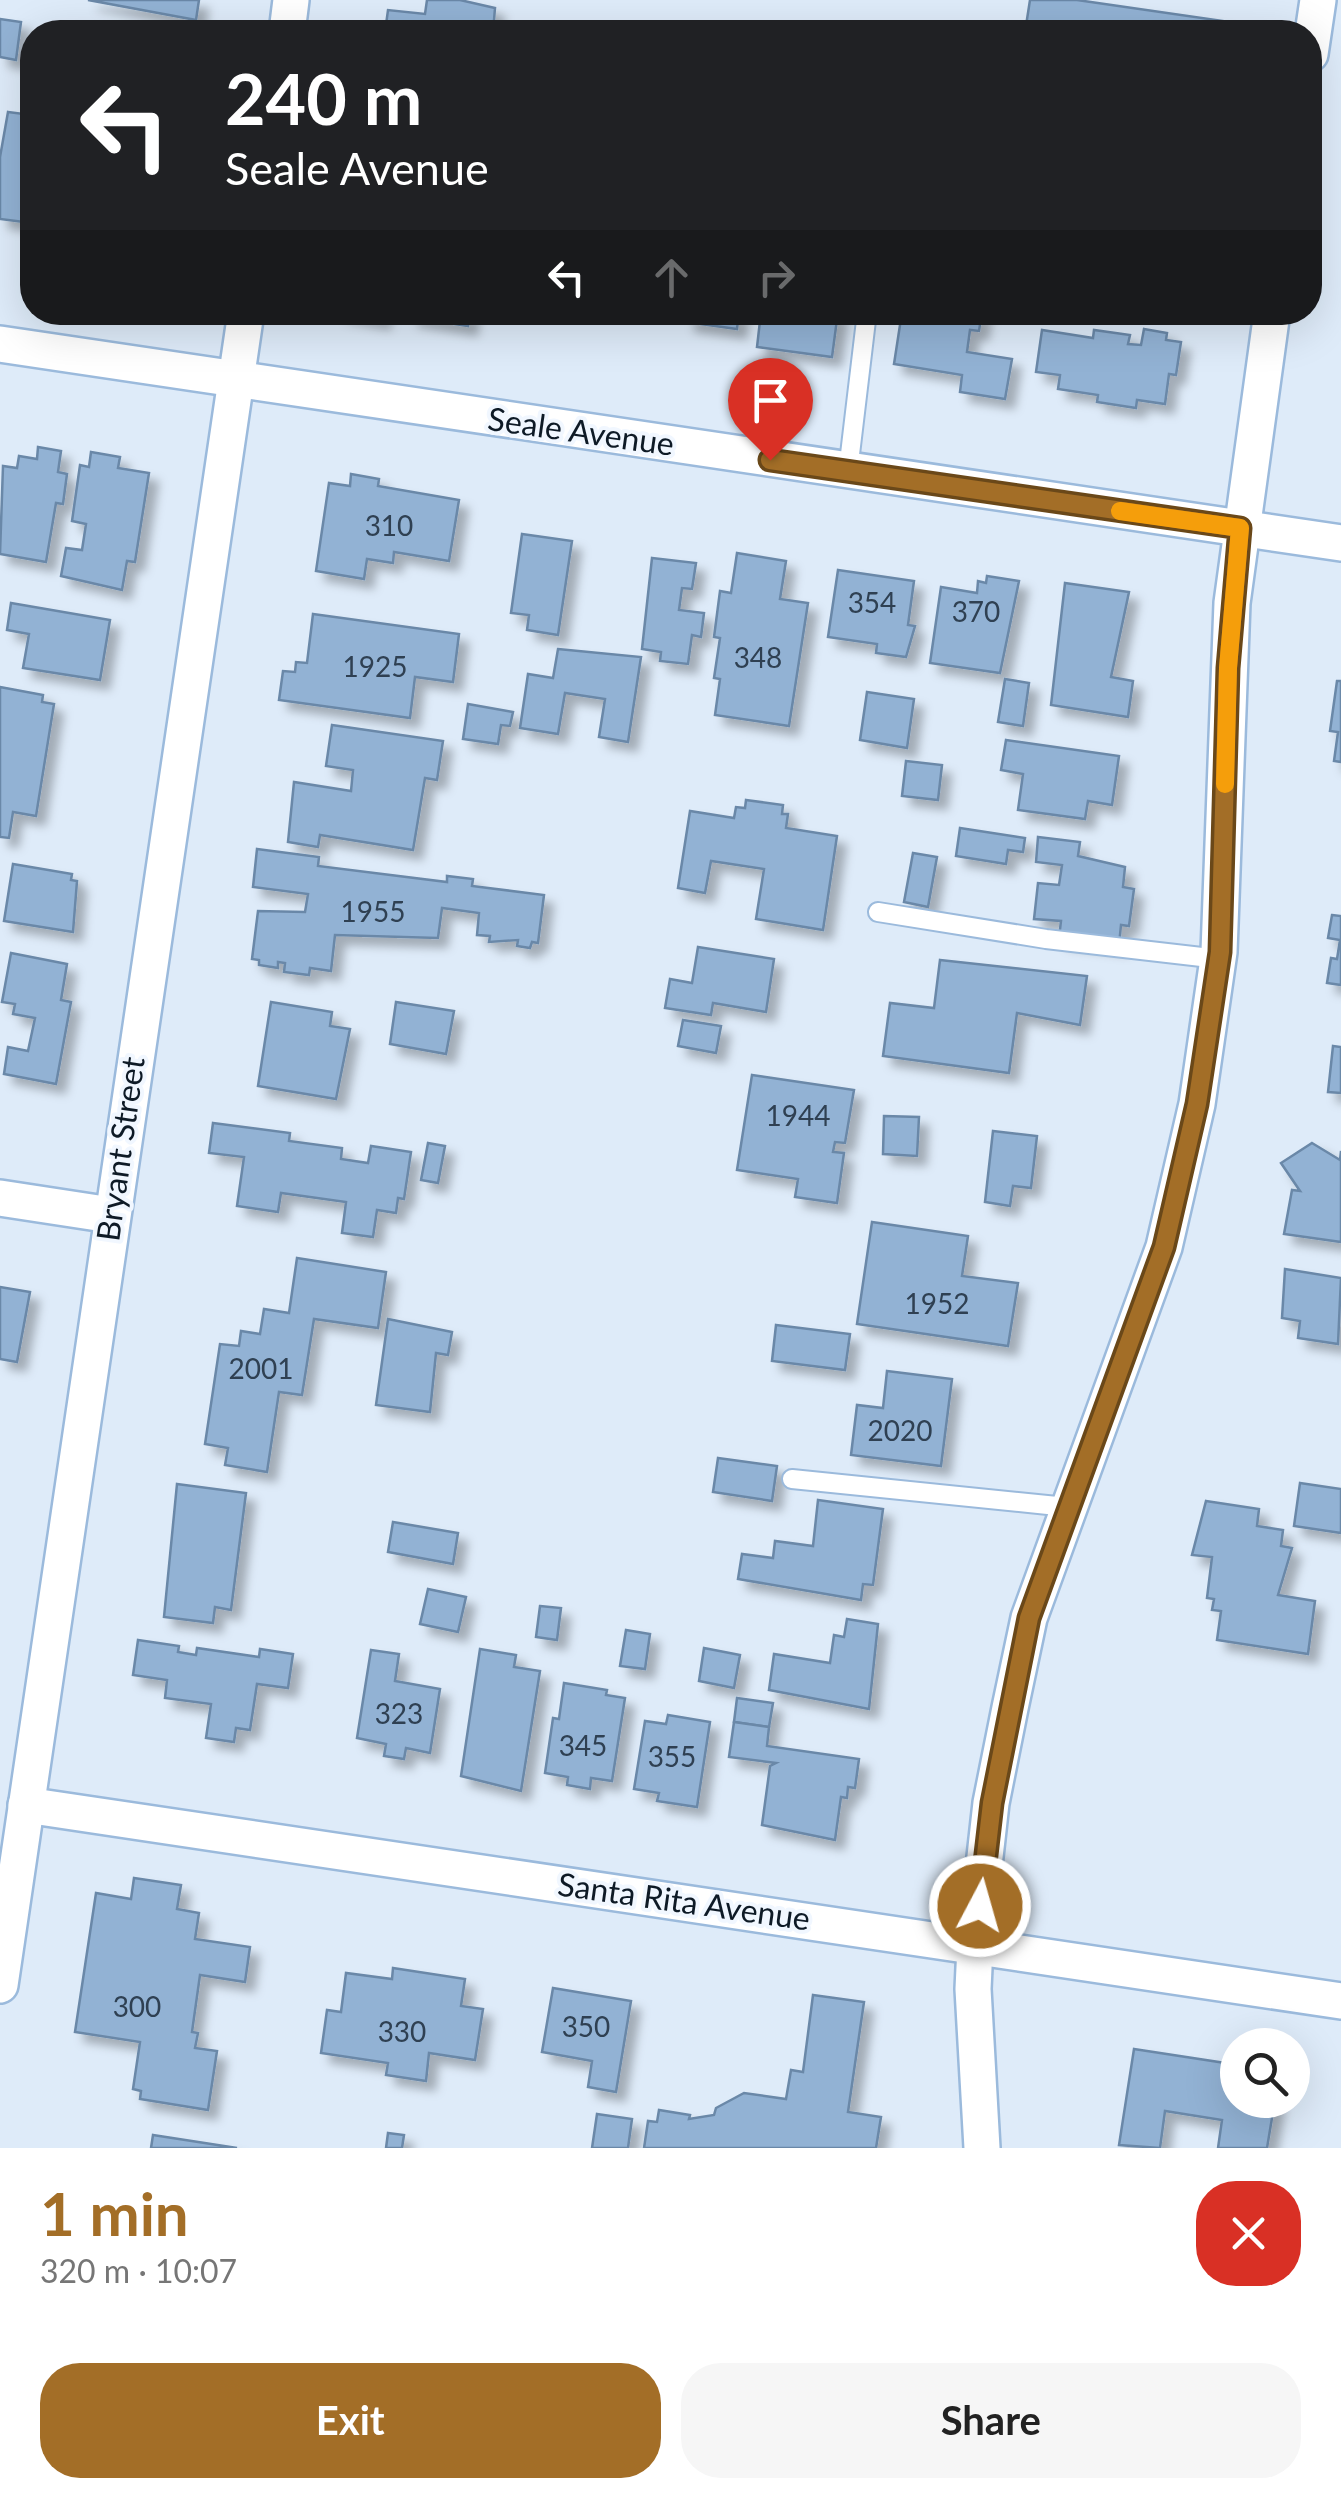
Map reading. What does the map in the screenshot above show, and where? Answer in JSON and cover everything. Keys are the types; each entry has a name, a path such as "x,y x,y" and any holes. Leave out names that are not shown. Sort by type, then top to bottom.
{"street":[{"name":"Bryant Street","path":"0,1985 244,325"},
{"path":"982,2148 972,1989 975,1946 992,1803 1021,1654 1068,1507 1164,1247 1197,1104 1218,959 1228,668 1240,528 1270,325"},
{"name":"Seale Avenue","path":"0,344 1341,543"},
{"path":"0,1198 111,1215"},
{"name":"Santa Rita Avenue","path":"26,1804 1341,2002"}],"lane":[{"path":"1318,0 1341,3"},
{"path":"848,471 865,325"},
{"path":"878,912 1046,940 1218,959"},
{"path":"792,1479 1068,1507"}],"building":[{"path":"88,0 199,0 196,20"},
{"path":"427,0 460,0 495,8 494,20 387,20 388,10 425,14"},
{"path":"1030,0 1077,0 1216,20 1027,20"},
{"path":"0,19 20,22 16,60 0,57"},
{"path":"8,112 20,114 20,222 0,219 0,157"},
{"path":"760,325 836,325 832,357 757,347"},
{"path":"900,325 980,325 979,331 970,330 967,352 1012,359 1005,399 960,392 962,375 894,364"},
{"path":"1144,329 1167,333 1166,340 1181,342 1176,375 1169,374 1165,404 1137,400 1136,408 1097,402 1098,395 1058,389 1060,375 1036,372 1042,330 1093,338 1094,330 1130,335 1128,344 1141,345"},
{"path":"38,447 61,451 58,472 67,474 63,504 56,503 46,562 0,554 3,466 17,468 19,456 37,459"},
{"path":"91,452 120,457 118,468 149,473 135,562 127,561 122,590 61,576 66,548 82,550 86,524 72,521 80,465 89,467"},
{"path":"351,474 379,479 378,486 459,500 449,561 394,552 393,563 367,559 364,579 316,571 329,483 350,486"},
{"path":"522,534 572,541 558,635 527,630 529,615 511,613"},
{"path":"737,553 786,561 780,599 808,603 789,726 715,715 720,679 714,678 720,638 714,637 720,591 731,593"},
{"path":"652,558 696,563 692,589 682,588 679,610 704,613 701,637 692,635 688,664 660,661 661,652 642,649"},
{"path":"838,570 914,581 908,625 915,626 906,657 876,653 877,644 828,637"},
{"path":"987,576 1019,581 1000,673 930,663 941,587 977,593 978,581 986,583"},
{"path":"1065,583 1129,592 1111,677 1133,681 1128,717 1051,705"},
{"path":"11,603 110,620 100,680 23,668 29,634 7,630"},
{"path":"313,614 459,634 453,682 415,677 410,718 279,700 283,671 295,672 296,662 307,663"},
{"path":"558,649 641,657 628,742 599,737 605,699 565,693 558,734 520,728 528,674 553,678"},
{"path":"1005,679 1029,683 1023,726 998,722"},
{"path":"1337,681 1341,681 1341,762 1334,761 1338,732 1330,731"},
{"path":"0,687 43,695 42,702 54,704 36,816 13,812 9,838 0,837"},
{"path":"867,692 914,699 907,748 860,740"},
{"path":"468,704 513,712 510,726 501,725 498,744 463,739"},
{"path":"332,725 443,741 437,780 425,778 413,850 320,835 318,847 288,842 294,782 351,791 353,770 326,766"},
{"path":"1006,740 1119,756 1112,805 1088,801 1085,819 1018,810 1023,774 1001,770"},
{"path":"906,761 942,765 938,800 902,796"},
{"path":"746,800 783,805 782,814 788,814 786,828 837,836 823,930 756,919 764,869 711,861 705,893 678,888 690,811 734,818 736,807 745,808"},
{"path":"960,828 1025,838 1023,852 1008,850 1006,864 956,856"},
{"path":"1038,837 1080,842 1078,856 1125,867 1123,887 1134,889 1129,926 1121,925 1119,945 1059,938 1061,921 1034,919 1038,883 1059,885 1062,865 1036,862"},
{"path":"257,849 319,857 318,866 447,882 447,876 473,879 472,886 544,895 538,943 532,942 530,948 517,946 518,940 489,942 490,936 477,935 479,913 442,908 438,938 335,935 331,971 310,968 309,975 284,972 285,963 278,962 278,968 259,965 259,960 252,959 258,911 305,912 308,894 253,887"},
{"path":"913,853 937,857 928,907 904,902"},
{"path":"13,864 72,874 71,880 77,881 73,932 4,921"},
{"path":"1332,915 1341,916 1341,985 1327,983 1331,958 1337,959 1340,940 1328,938"},
{"path":"698,947 774,959 766,1012 713,1003 711,1015 665,1008 670,979 692,983"},
{"path":"11,953 67,964 61,1000 71,1002 56,1084 4,1074 8,1047 28,1051 35,1018 13,1014 15,1004 2,1002"},
{"path":"940,960 1087,976 1080,1025 1017,1013 1009,1073 883,1056 890,1003 934,1008"},
{"path":"271,1002 332,1012 330,1026 350,1029 336,1099 258,1086"},
{"path":"396,1002 454,1011 446,1054 390,1044"},
{"path":"683,1020 721,1026 716,1053 678,1046"},
{"path":"1333,1046 1341,1047 1341,1093 1328,1092"},
{"path":"752,1075 854,1090 845,1143 835,1142 833,1152 844,1153 837,1203 795,1197 798,1179 737,1170"},
{"path":"884,1116 919,1117 917,1156 883,1154"},
{"path":"213,1123 290,1133 289,1141 342,1148 341,1159 368,1163 371,1146 411,1152 404,1199 398,1198 396,1213 377,1210 373,1237 342,1233 346,1202 281,1193 278,1212 237,1206 244,1157 209,1153"},
{"path":"993,1131 1037,1136 1031,1188 1013,1186 1010,1206 985,1202"},
{"path":"428,1143 445,1146 438,1183 421,1180"},
{"path":"1312,1143 1340,1160 1341,1151 1341,1242 1284,1234 1292,1190 1300,1191 1281,1163"},
{"path":"872,1222 968,1236 962,1276 1018,1283 1008,1346 857,1324"},
{"path":"297,1258 386,1272 378,1328 314,1319 302,1395 279,1392 267,1472 225,1465 228,1448 205,1444 220,1344 239,1346 241,1331 260,1334 264,1309 289,1313"},
{"path":"1285,1269 1341,1278 1338,1344 1298,1338 1300,1321 1282,1318"},
{"path":"0,1287 30,1292 17,1362 0,1359"},
{"path":"388,1319 452,1332 448,1355 436,1353 430,1412 376,1405"},
{"path":"776,1325 850,1334 845,1370 772,1361"},
{"path":"887,1371 952,1379 941,1466 851,1455 857,1405 883,1408"},
{"path":"718,1458 777,1466 772,1501 713,1492"},
{"path":"1300,1483 1341,1489 1341,1533 1294,1526"},
{"path":"177,1484 246,1493 231,1610 215,1607 213,1623 164,1617"},
{"path":"818,1500 883,1509 873,1585 863,1584 861,1600 738,1579 742,1554 773,1558 775,1541 813,1546"},
{"path":"1206,1501 1259,1509 1257,1526 1283,1530 1281,1546 1292,1548 1278,1595 1315,1601 1308,1654 1217,1640 1221,1611 1212,1610 1214,1599 1207,1598 1212,1557 1192,1555"},
{"path":"393,1522 458,1533 453,1564 388,1552"},
{"path":"428,1589 466,1597 458,1632 420,1624"},
{"path":"540,1606 561,1608 557,1640 536,1637"},
{"path":"847,1619 878,1624 869,1709 769,1690 774,1654 830,1663 834,1635 844,1637"},
{"path":"626,1630 650,1634 645,1669 620,1666"},
{"path":"138,1640 179,1646 178,1652 196,1655 197,1648 259,1657 260,1649 293,1654 288,1688 257,1684 250,1730 236,1728 234,1742 206,1738 211,1704 165,1698 167,1680 133,1675"},
{"path":"704,1648 740,1655 734,1688 699,1681"},
{"path":"480,1649 516,1655 514,1667 540,1671 521,1791 461,1776"},
{"path":"371,1650 399,1654 395,1681 440,1689 430,1753 406,1748 404,1759 384,1756 386,1744 357,1738"},
{"path":"564,1683 607,1690 606,1695 625,1698 612,1781 591,1778 590,1789 567,1785 568,1777 545,1773 553,1718 559,1719"},
{"path":"737,1698 773,1703 769,1727 734,1722"},
{"path":"668,1715 710,1722 697,1807 657,1801 659,1793 634,1789 645,1721 666,1724"},
{"path":"734,1722 769,1727 767,1746 859,1759 855,1788 848,1787 847,1798 841,1797 835,1840 762,1825 770,1766 776,1763 729,1757"},
{"path":"134,1878 181,1885 177,1909 199,1913 195,1939 250,1947 245,1982 200,1975 192,2032 198,2033 195,2048 217,2051 208,2110 140,2099 141,2091 133,2089 140,2042 75,2032 96,1893 131,1899"},
{"path":"393,1968 465,1979 461,2006 483,2009 475,2060 429,2053 426,2081 386,2075 388,2063 321,2053 327,2010 341,2012 346,1973 392,1979"},
{"path":"553,1988 631,2001 616,2092 588,2087 592,2061 542,2052"},
{"path":"813,1995 864,2002 848,2112 881,2117 876,2148 644,2148 648,2121 657,2122 659,2110 690,2115 689,2119 714,2115 716,2108 744,2093 786,2099 791,2070 803,2072"},
{"path":"1134,2049 1220,2062 1220,2118 1272,2118 1267,2148 1218,2148 1222,2120 1165,2111 1160,2148 1119,2145"},
{"path":"597,2114 632,2119 628,2148 592,2148"},
{"path":"388,2133 404,2135 402,2148 386,2148"},
{"path":"153,2135 237,2148 151,2148"}],"slow traffic":[{"path":"1120,511 1240,528 1228,668 1225,784"}],"route":[{"path":"770,460 1240,528 1228,668 1220,952 1197,1104 1164,1247 1029,1618 992,1803 980,1906"}]}
